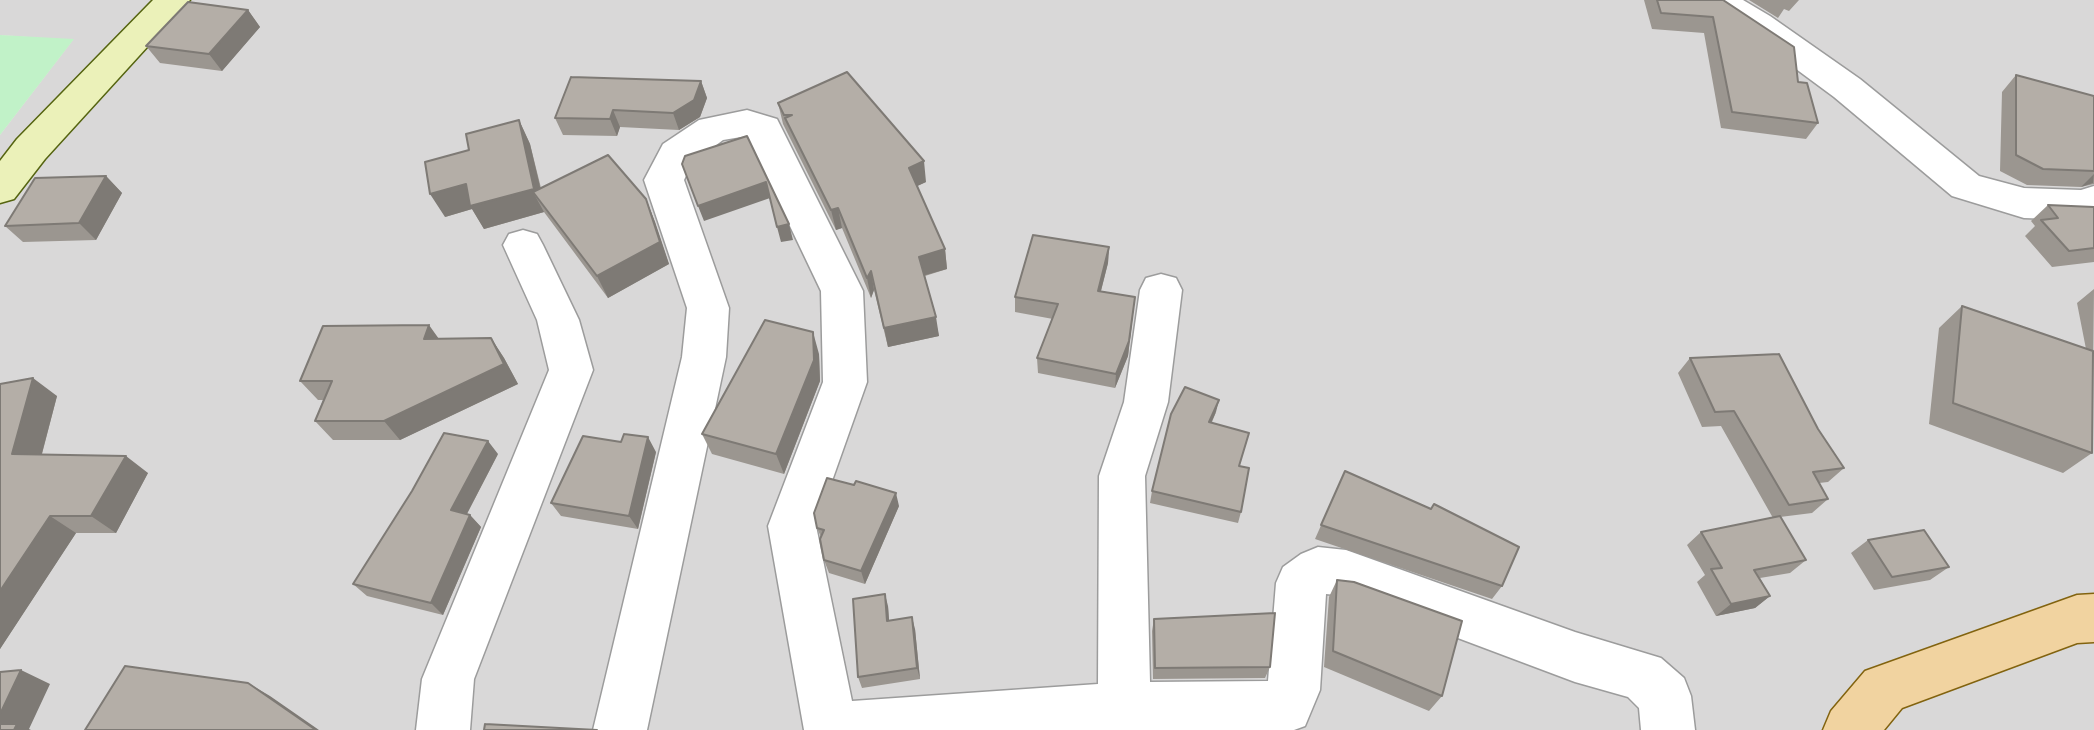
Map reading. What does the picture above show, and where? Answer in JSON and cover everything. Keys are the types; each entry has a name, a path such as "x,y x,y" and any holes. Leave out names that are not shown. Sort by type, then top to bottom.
{"main road":[{"path":"0,189 31,149 173,0"},
{"path":"1850,730 1884,689 2077,619 2094,618"}],"street":[{"path":"1718,0 1758,24 1847,88 1966,186 2024,203 2081,205 2094,201"},
{"path":"620,730 704,357 708,308 664,180 677,154 712,129 747,123 764,128 842,291 845,382 792,526 830,729 1124,709 1286,707 1294,690 1301,583 1318,570 1346,573 1575,657 1643,676 1665,696 1668,730"},
{"path":"443,730 448,679 571,370 558,320 523,245"},
{"path":"1124,709 1122,476 1146,402 1161,290"}],"shaded area":[{"path":"0,0 2094,0 2094,730 0,730 0,135 73,40 0,35"}],"green space":[{"path":"0,35 74,39 0,135"}],"building":[{"path":"1657,0 1723,0 1794,47 1798,82 1807,83 1818,123 1732,112 1713,17 1661,13"},
{"path":"188,2 248,10 209,54 146,46"},
{"path":"847,72 924,161 909,168 945,249 919,257 936,317 884,328 871,271 867,278 838,208 831,210 785,118 792,115 784,115 778,103"},
{"path":"2016,75 2094,96 2094,171 2043,169 2016,155"},
{"path":"571,77 701,81 694,100 673,113 613,110 610,119 555,118"},
{"path":"519,120 534,189 470,206 466,184 430,194 425,162 469,150 466,134"},
{"path":"747,136 789,224 777,227 766,182 698,206 682,164 685,156"},
{"path":"608,155 646,199 660,242 597,276 533,192"},
{"path":"106,176 79,223 5,226 35,178"},
{"path":"2048,205 2094,207 2094,248 2069,251 2041,220 2058,218"},
{"path":"1033,235 1109,247 1098,291 1135,297 1129,341 1116,374 1037,358 1058,304 1015,297"},
{"path":"1962,306 2093,351 2092,453 1953,403"},
{"path":"765,320 813,332 814,360 776,454 702,434"},
{"path":"429,325 424,339 491,338 504,364 384,421 315,421 332,381 300,381 323,326"},
{"path":"1779,354 1818,429 1844,468 1813,472 1828,499 1789,505 1734,411 1715,412 1690,358"},
{"path":"33,378 12,454 126,456 91,516 50,516 0,591 0,384"},
{"path":"1185,387 1219,400 1209,422 1249,433 1239,466 1249,468 1241,512 1152,491 1171,414"},
{"path":"444,433 488,441 451,510 470,515 431,603 353,584 412,491"},
{"path":"624,434 648,437 629,516 551,503 583,436 621,442"},
{"path":"1345,471 1431,509 1434,504 1519,547 1502,586 1321,525"},
{"path":"827,478 854,485 856,481 896,493 861,571 824,560 820,539 824,530 817,528 814,513"},
{"path":"1780,516 1806,560 1754,570 1770,596 1731,604 1711,569 1722,568 1701,532"},
{"path":"1924,530 1949,567 1892,577 1868,540"},
{"path":"1337,580 1354,582 1462,621 1442,696 1333,651"},
{"path":"885,594 887,621 912,617 917,668 858,677 853,599"},
{"path":"1275,613 1270,667 1155,668 1154,619"},
{"path":"125,666 248,683 316,730 85,730"},
{"path":"21,670 0,714 0,672"},
{"path":"0,724 17,724 14,730 0,730"},
{"path":"485,724 597,730 484,730"}]}
